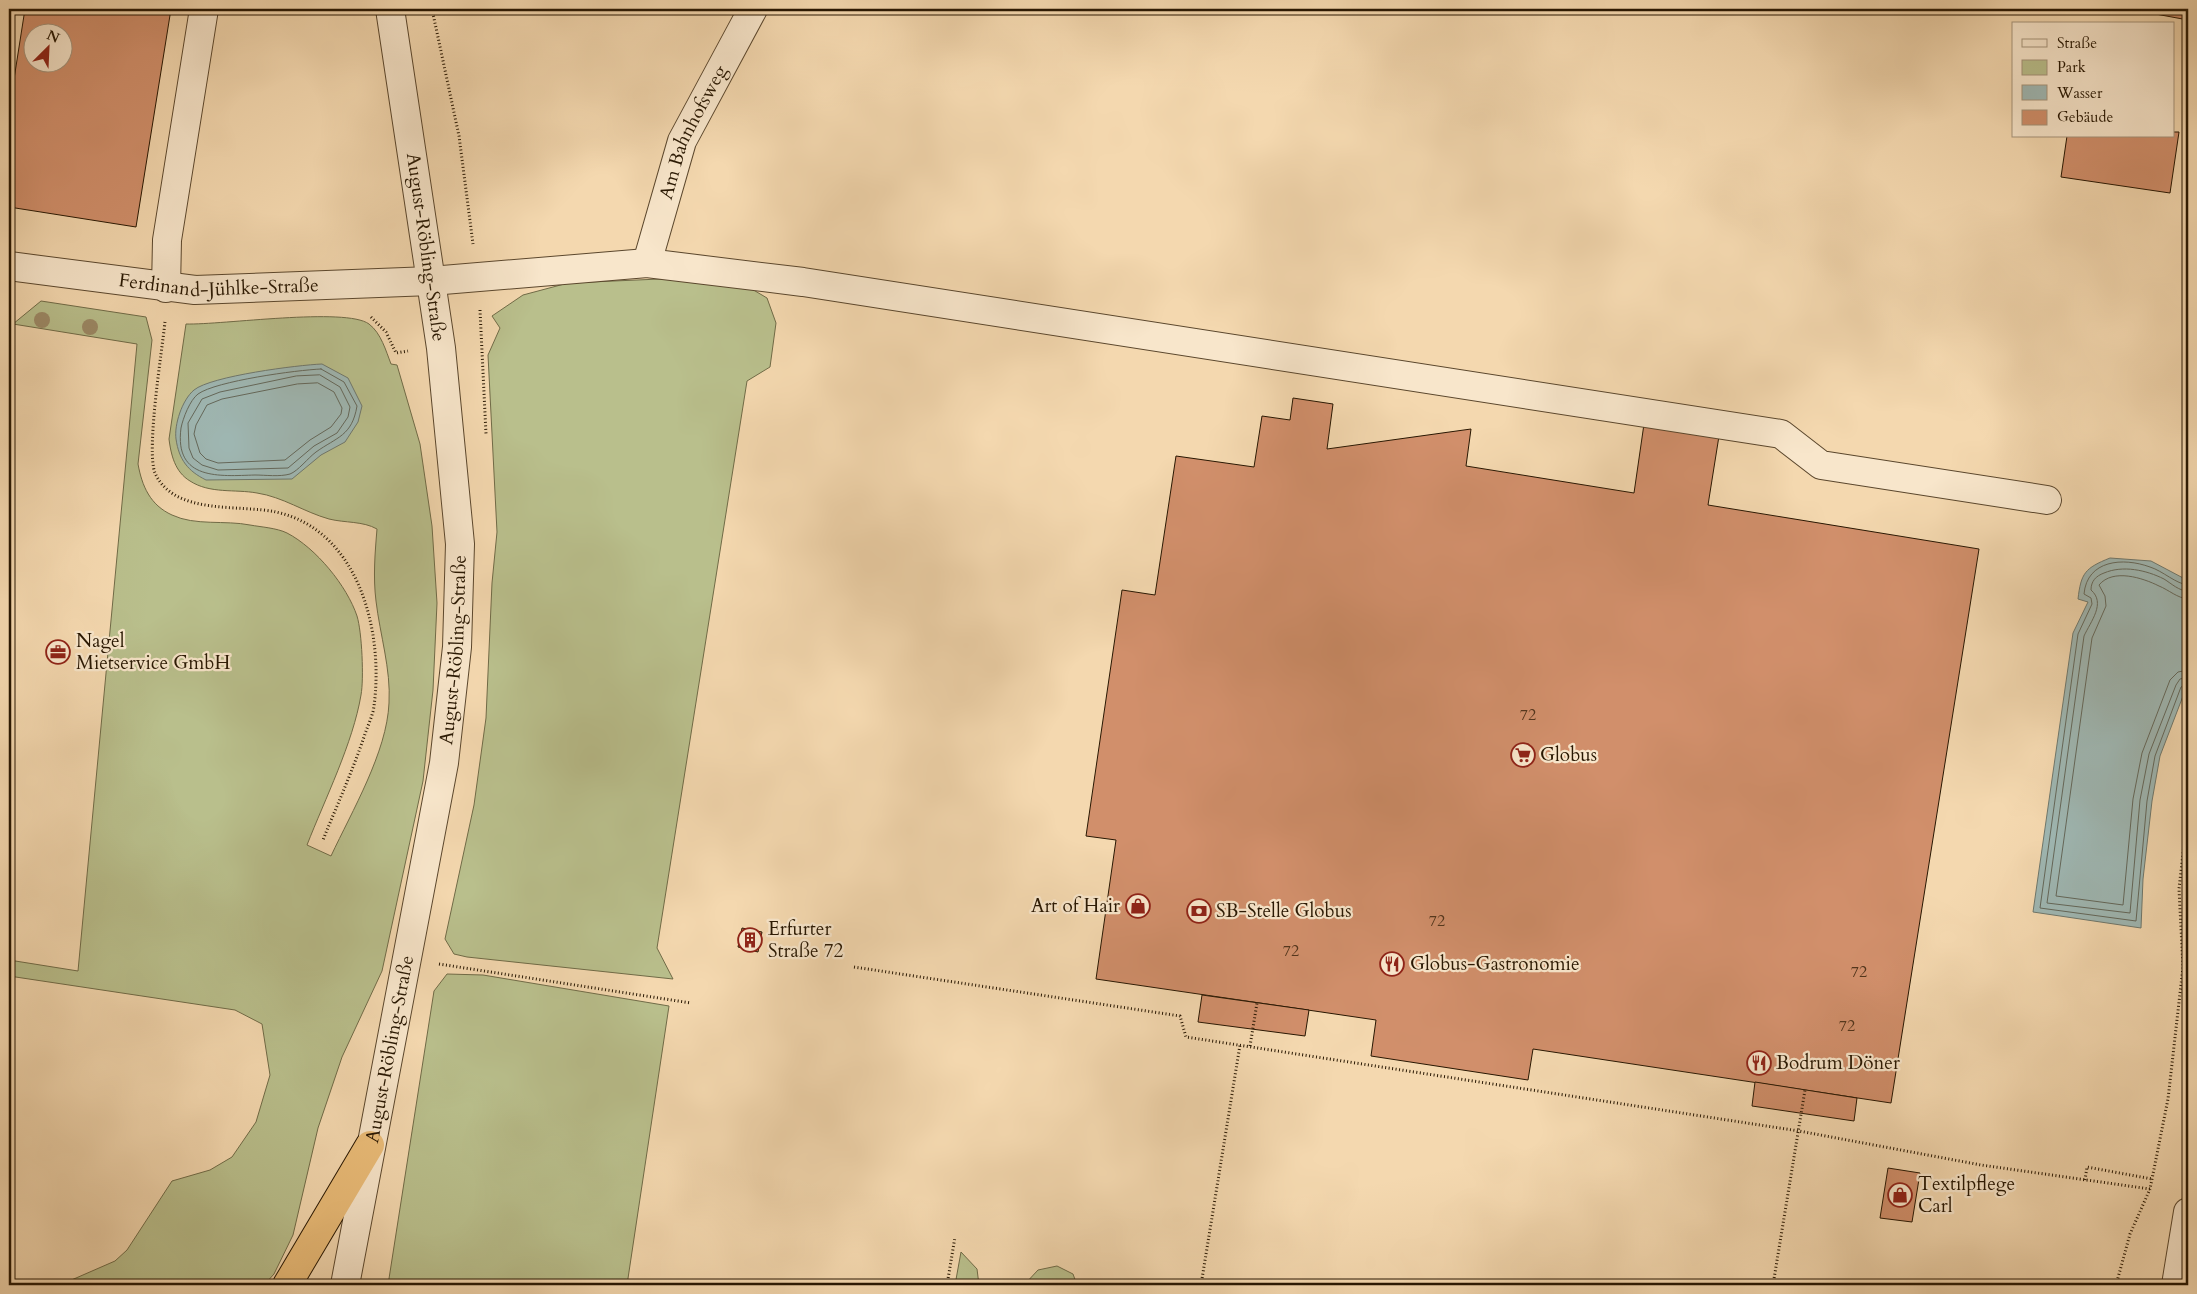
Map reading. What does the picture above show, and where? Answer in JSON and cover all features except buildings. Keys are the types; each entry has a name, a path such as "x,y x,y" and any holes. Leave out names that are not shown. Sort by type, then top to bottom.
{"highway":[{"path":"287,1285 370,1144"}],"street":[{"path":"166,288 167,240 204,9"},
{"name":"August-Röbling-Straße","path":"345,1285 394,1015 418,910 444,763 456,647 460,544 450,429 431,281 390,9"},
{"name":"Am Bahnhofsweg","path":"647,263 682,141 753,9"},
{"name":"Ferdinand-Jühlke-Straße","path":"9,266 166,288 218,290 431,281 647,263 803,282 1780,434 1822,465 2047,500"},
{"path":"2176,1285 2188,1212"}],"path":[{"path":"166,288 152,447 155,472 166,488 190,501 222,508 275,512 300,520 320,533 341,551 363,591 377,657 374,707 323,840"},
{"path":"2116,1285 2130,1234 2150,1189 2168,1099 2183,967 2179,889 2188,809"},
{"path":"2183,854 2188,856"},
{"path":"434,963 691,1003"},
{"path":"854,967 1180,1016 1186,1037 1799,1131 1981,1164 2150,1189"},
{"path":"1250,1046 1257,1003"},
{"path":"1202,1285 1240,1046"},
{"path":"1773,1285 1805,1090"},
{"path":"2085,1180 2087,1167 2152,1179"},
{"path":"947,1285 955,1237"}],"green space":[{"path":"683,278 745,285 767,298 776,323 770,367 747,381 657,948 673,979 467,957 454,954 445,939 474,805 486,718 492,583 497,532 488,355 500,328 492,316 523,295 568,283"},
{"path":"41,301 146,317 152,340 138,464 148,494 158,506 172,515 200,522 240,524 283,531 309,548 329,569 346,592 359,623 362,667 361,695 352,732 338,771 307,845 331,856 367,781 387,722 389,703 388,678 375,583 377,529 360,523 329,519 267,495 206,488 190,481 181,473 173,457 169,439 186,324 282,318 336,317 356,319 369,324 380,337 391,364 397,365 420,444 432,526 437,603 433,690 423,781 382,971 342,1057 318,1128 293,1235 274,1274 264,1285 60,1285 115,1261 127,1250 172,1181 210,1170 232,1157 256,1122 270,1075 262,1024 235,1010 9,976 9,960 78,971 137,344 13,324"},
{"path":"447,974 483,975 669,1006 627,1285 388,1285 434,991"},
{"path":"961,1252 977,1269 979,1285 955,1285"},
{"path":"1057,1266 1073,1274 1077,1285 1024,1285 1038,1270"}],"water":[{"path":"322,364 348,378 362,406 358,422 345,442 321,455 292,479 206,480 194,473 185,464 177,446 176,427 183,406 194,390 218,380 236,376 275,369"},
{"path":"2110,558 2151,561 2185,579 2188,583 2188,683 2160,756 2152,801 2143,879 2141,928 2033,912 2073,633 2088,602 2078,599 2081,583 2086,572 2095,565"}],"place":[{"name":"Nagel Mietservice GmbH","path":"58,652"},
{"name":"Globus","path":"1523,755"},
{"name":"Art of Hair","path":"1138,906"},
{"name":"SB-Stelle Globus","path":"1199,911"},
{"name":"Erfurter Straße 72","path":"750,940"},
{"name":"Globus-Gastronomie","path":"1392,964"},
{"name":"Bodrum Döner","path":"1759,1063"},
{"name":"Textilpflege Carl","path":"1900,1195"}]}
